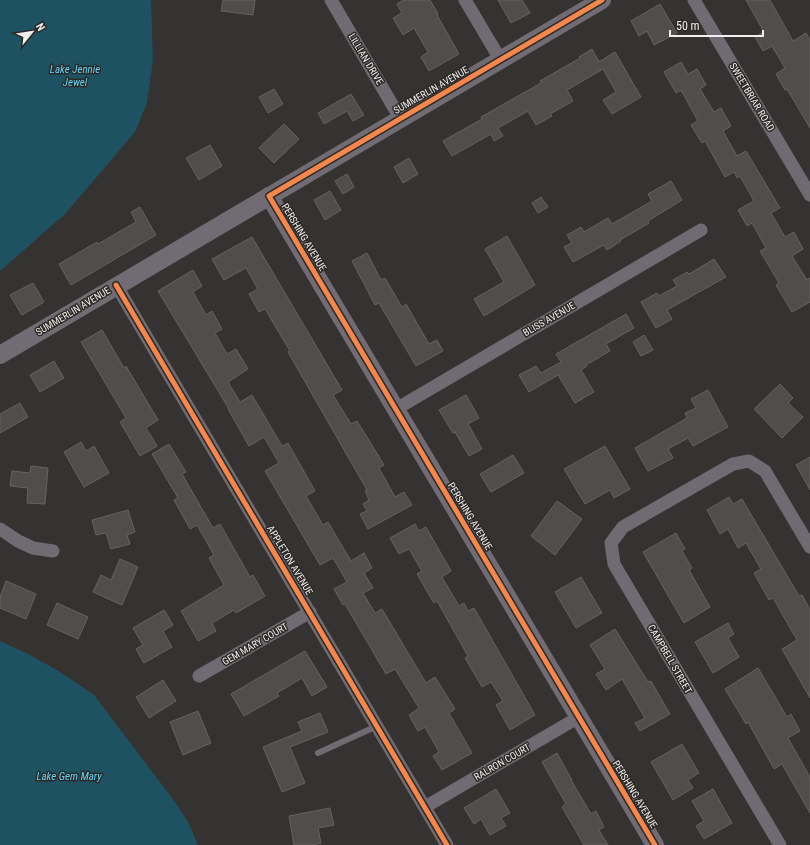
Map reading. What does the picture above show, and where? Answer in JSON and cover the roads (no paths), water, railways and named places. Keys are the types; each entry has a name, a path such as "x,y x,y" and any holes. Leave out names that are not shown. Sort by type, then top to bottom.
{"street":[{"name":"LILLIAN DRIVE","path":"331,0 400,118"},
{"path":"465,0 500,60"},
{"name":"SUMMERLIN AVENUE","path":"0,354 602,0"},
{"name":"SWEETBRIAR ROAD","path":"694,0 810,195"},
{"name":"PERSHING AVENUE","path":"269,196 655,845"},
{"name":"BLISS AVENUE","path":"396,409 701,230"},
{"name":"APPLETON AVENUE","path":"116,285 447,845"},
{"name":"CAMPBELL STREET","path":"780,845 614,564 611,543 623,527 733,464 749,461 765,471 810,547"},
{"path":"0,529 32,548 53,551"},
{"name":"GEM MARY COURT","path":"199,676 310,612"},
{"name":"RALRON COURT","path":"425,807 579,717"}],"lane":[{"path":"318,752 377,726"}],"water":[{"name":"Lake Jennie Jewel","path":"0,0 151,0 153,60 147,103 135,132 65,214 0,271"},
{"name":"Lake Gem Mary","path":"0,641 30,655 60,672 94,695 175,802 188,822 198,845 0,845"}]}
